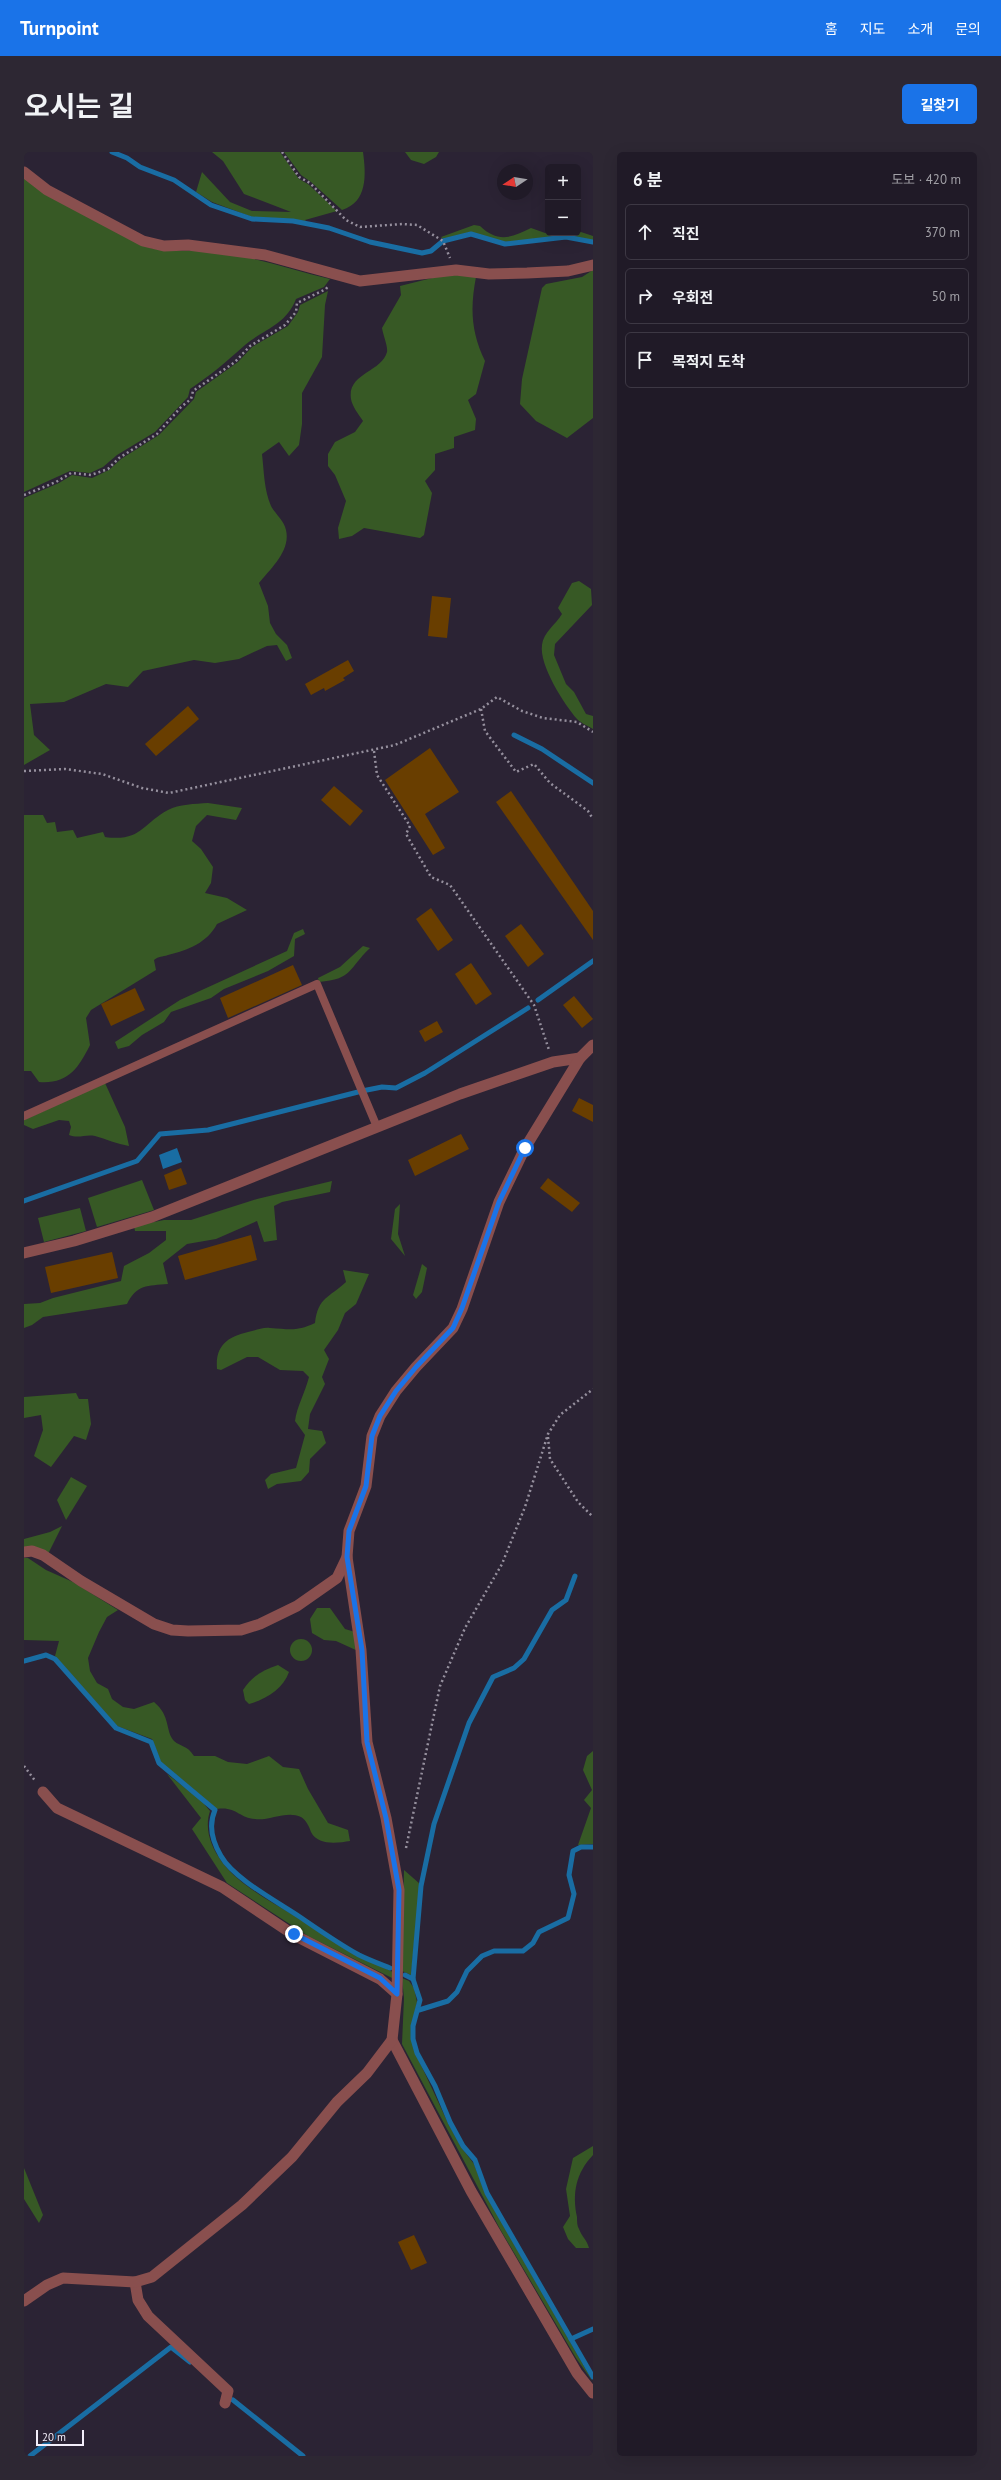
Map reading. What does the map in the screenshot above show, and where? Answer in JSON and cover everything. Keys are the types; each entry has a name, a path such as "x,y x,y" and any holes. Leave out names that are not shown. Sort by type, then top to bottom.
{"street":[{"path":"24,172 47,190 143,241 164,246 188,244 265,255 360,281 456,270 489,274 534,273 568,271 593,265"},
{"path":"24,2301 47,2285 63,2278 135,2282 152,2276 242,2205 292,2157 337,2102 367,2073 392,2040 397,1994 399,1890 386,1818 367,1742 362,1650 347,1557 349,1531 366,1486 372,1436 380,1416 396,1391 416,1367 453,1328 462,1308 499,1202 525,1148 580,1058 593,1045"},
{"path":"24,1253 74,1241 152,1217 377,1127 553,1062 580,1058"},
{"path":"24,1552 32,1551 43,1555 81,1581 154,1624 172,1630 188,1631 241,1630 260,1624 297,1606 337,1578 347,1557"},
{"path":"43,1792 57,1808 222,1887 294,1934 380,1978 397,1994"},
{"path":"392,2040 475,2198 577,2373 593,2393"},
{"path":"135,2282 138,2300 148,2316 228,2391 226,2403"}],"lane":[{"path":"24,1116 317,984 377,1127"}],"path":[{"path":"282,152 299,177 310,183 346,220 360,227 402,224 417,225 443,241 456,270"},
{"path":"24,495 56,482 70,473 91,475 108,469 119,458 157,434 180,407 191,400 193,391 235,362 250,346 285,324 296,312 298,304 326,289 336,275"},
{"path":"24,772 65,769 102,774 142,788 169,793 216,782 268,774 395,745 481,709 497,697 522,711 543,718 577,722 593,732"},
{"path":"481,709 485,731 516,772 534,764 550,783 588,811 593,819"},
{"path":"374,751 377,775 410,826 406,834 431,877 450,886 534,1005 553,1062"},
{"path":"397,1875 407,1842 440,1686 465,1628 502,1564 525,1507 548,1434 560,1415 593,1389"},
{"path":"548,1434 550,1460 578,1502 593,1517"},
{"path":"24,1766 43,1792"}],"green space":[{"path":"212,152 280,152 299,179 308,184 337,211 305,220 306,221 252,217 212,202 196,192 202,172 230,202 252,211 291,212 244,194 223,161"},
{"path":"284,152 363,152 365,178 361,194 357,201 342,210 301,175"},
{"path":"405,152 439,152 436,157 424,164 411,160"},
{"path":"24,176 150,248 220,252 262,261 330,279 324,287 296,299 292,308 280,321 252,339 225,363 190,389 188,397 155,432 117,455 103,467 90,473 70,471 24,492"},
{"path":"474,225 480,226 493,235 499,237 511,236 531,228 545,233 545,236 565,236 505,242 470,232 444,240 441,237"},
{"path":"581,232 593,236 593,240 565,236 581,236"},
{"path":"593,270 593,418 567,438 536,421 520,404 522,379 542,288 546,284 582,277"},
{"path":"448,274 476,277 473,299 474,330 485,361 476,394 468,400 476,419 475,430 454,437 454,448 435,454 435,470 425,481 432,493 424,535 420,538 364,528 352,536 339,539 338,528 346,501 335,475 328,466 328,454 335,442 355,432 363,421 352,402 351,390 359,378 384,359 387,352 387,347 382,328 401,295 400,286"},
{"path":"328,291 325,305 322,357 302,393 302,424 299,445 289,456 279,442 262,454 267,494 271,506 285,526 287,538 283,552 274,566 259,583 268,606 270,623 276,634 287,645 292,658 286,661 277,645 267,646 239,659 215,663 194,660 143,671 128,687 106,684 64,702 30,704 34,735 50,750 24,765 24,498 59,483 72,475 92,478 109,470 121,459 159,435 194,399 196,392 238,362 252,347 288,326 298,312 300,305"},
{"path":"579,581 591,589 592,605 555,644 554,655 566,684 574,692 586,714 593,716 593,729 577,719 559,694 548,673 542,653 542,645 545,636 562,614 558,608 572,583"},
{"path":"208,803 242,808 236,820 207,815 196,826 192,841 201,849 213,867 211,883 205,893 227,898 247,910 217,924 208,936 196,945 183,951 159,957 154,960 156,970 91,1010 86,1018 90,1045 76,1068 65,1078 49,1082 39,1082 31,1071 24,1071 24,815 43,815 47,823 55,822 57,832 73,830 77,838 103,832 105,837 117,838 126,837 140,831 159,815 172,808"},
{"path":"303,929 305,934 295,939 294,956 268,971 224,989 211,998 171,1012 164,1022 142,1035 129,1046 118,1049 115,1042 180,1000 287,951 294,933"},
{"path":"363,946 370,948 349,972 330,981 319,982 318,978 340,967"},
{"path":"105,1083 125,1127 129,1146 95,1136 76,1137 69,1135 71,1127 69,1121 59,1120 33,1129 24,1125 24,1120"},
{"path":"142,1180 154,1210 97,1227 88,1198"},
{"path":"332,1181 330,1192 282,1202 274,1206 277,1240 264,1242 257,1221 216,1239 187,1244 163,1263 168,1284 143,1287 131,1297 127,1304 43,1317 32,1325 24,1328 24,1304 40,1303 53,1298 121,1281 124,1266 149,1253 166,1240 166,1231 135,1231 134,1226 164,1220 191,1220 257,1199"},
{"path":"400,1204 398,1234 405,1256 391,1239 395,1209"},
{"path":"80,1208 86,1231 44,1242 38,1218"},
{"path":"422,1264 427,1268 422,1292 416,1299 413,1295"},
{"path":"343,1270 369,1274 356,1304 345,1313 338,1330 324,1350 329,1359 322,1377 325,1384 310,1414 308,1429 322,1431 326,1443 310,1459 309,1472 301,1481 277,1484 268,1489 265,1480 271,1474 296,1468 305,1435 295,1421 297,1410 309,1377 303,1371 280,1370 258,1357 247,1357 221,1370 217,1369 218,1353 225,1342 244,1333 265,1328 297,1329 315,1323 316,1314 325,1299 346,1282"},
{"path":"76,1393 79,1399 88,1399 91,1424 86,1440 74,1436 51,1467 34,1456 43,1430 41,1415 24,1418 24,1397"},
{"path":"71,1477 87,1486 66,1520 57,1500"},
{"path":"62,1526 48,1554 24,1549 24,1539 50,1532"},
{"path":"24,1558 28,1558 46,1570 73,1582 118,1610 107,1617 88,1658 90,1671 97,1683 108,1689 112,1699 123,1707 134,1709 154,1702 163,1713 171,1737 194,1756 215,1756 228,1762 247,1764 269,1756 283,1767 299,1769 308,1789 328,1823 348,1830 350,1841 323,1842 318,1840 304,1820 296,1815 255,1819 245,1817 229,1809 217,1809 161,1762 152,1739 117,1726 55,1656 59,1641 24,1640"},
{"path":"317,1608 330,1608 345,1629 355,1632 358,1651 336,1641 324,1640 312,1633 310,1619"},
{"path":"301,1639 309,1642 312,1650 309,1658 301,1661 293,1658 290,1650 293,1642"},
{"path":"278,1665 289,1672 283,1683 268,1696 249,1704 245,1700 243,1690 246,1685 258,1674"},
{"path":"593,1751 593,1844 578,1845 591,1808 584,1800 592,1790 583,1770 587,1756"},
{"path":"167,1774 200,1799 210,1811 208,1818 208,1831 212,1844 222,1862 237,1878 255,1892 330,1938 393,1972 392,1978 308,1936 227,1883 192,1829 201,1818"},
{"path":"404,1870 420,1884 411,1975 402,1971"},
{"path":"402,1978 409,1981 414,1988 417,2002 412,2025 414,2050 448,2123 461,2147 474,2164 485,2193 593,2382 576,2358 500,2229 402,2044 404,1998"},
{"path":"593,2146 593,2155 579,2176 575,2192 578,2226 589,2248 576,2248 568,2239 563,2227 570,2216 566,2189 573,2158"},
{"path":"24,2168 43,2215 39,2223 24,2199"}],"water":[{"path":"177,1148 182,1162 163,1169 159,1155"}],"building":[{"path":"432,596 451,598 447,638 428,636"},
{"path":"348,660 354,671 343,678 345,680 325,691 324,688 311,695 305,684"},
{"path":"188,706 199,719 156,756 145,744"},
{"path":"430,748 459,792 425,814 445,848 433,855 385,780"},
{"path":"334,786 363,811 350,826 321,800"},
{"path":"511,791 593,911 593,940 496,802"},
{"path":"431,908 453,940 438,951 416,919"},
{"path":"521,924 544,954 528,967 505,936"},
{"path":"471,963 492,994 476,1005 455,974"},
{"path":"293,965 302,985 228,1018 220,998"},
{"path":"135,988 145,1010 111,1026 101,1004"},
{"path":"574,996 593,1019 582,1028 563,1005"},
{"path":"437,1021 443,1032 425,1042 419,1031"},
{"path":"579,1098 593,1105 593,1122 572,1111"},
{"path":"461,1134 469,1149 415,1176 408,1160"},
{"path":"181,1168 187,1184 169,1190 164,1175"},
{"path":"548,1178 580,1203 572,1212 540,1188"},
{"path":"251,1235 257,1260 185,1280 178,1256"},
{"path":"112,1252 118,1278 51,1293 45,1267"},
{"path":"414,2235 427,2263 411,2270 398,2242"}],"waterway":[{"path":"112,152 127,158 140,167 174,180 211,205 252,219 293,221 329,228 370,242 422,253 431,251 443,241 471,234 505,244 566,237 593,242"},
{"path":"514,735 542,749 593,783"},
{"path":"538,1000 593,961"},
{"path":"24,1201 137,1161 160,1134 208,1130 362,1091 382,1087 396,1088 425,1073 528,1008"},
{"path":"413,1979 421,1886 434,1824 469,1723 493,1677 514,1668 524,1659 552,1610 566,1600 575,1576"},
{"path":"24,1661 46,1655 55,1659 116,1728 151,1742 159,1763 215,1810 211,1828 213,1839 227,1865 236,1873 257,1890 329,1937 363,1957 390,1968"},
{"path":"419,2010 448,2001 457,1992 467,1971 482,1956 494,1951 523,1951 533,1943 539,1932 568,1918 574,1894 569,1875 573,1851 581,1847 593,1847"},
{"path":"405,1975 413,1979 420,2000 413,2026 413,2039 417,2053 435,2086 450,2122 463,2146 475,2160 487,2193 593,2377"},
{"path":"571,2339 593,2329"},
{"path":"30,2456 171,2347 190,2362"},
{"path":"233,2400 303,2456"}],"route":[{"path":"294,1934 380,1978 397,1994 399,1890 386,1818 367,1742 362,1650 352,1580 347,1557 349,1531 366,1486 370,1469 372,1436 380,1416 396,1391 416,1367 453,1328 462,1308 499,1202 525,1148"}]}
